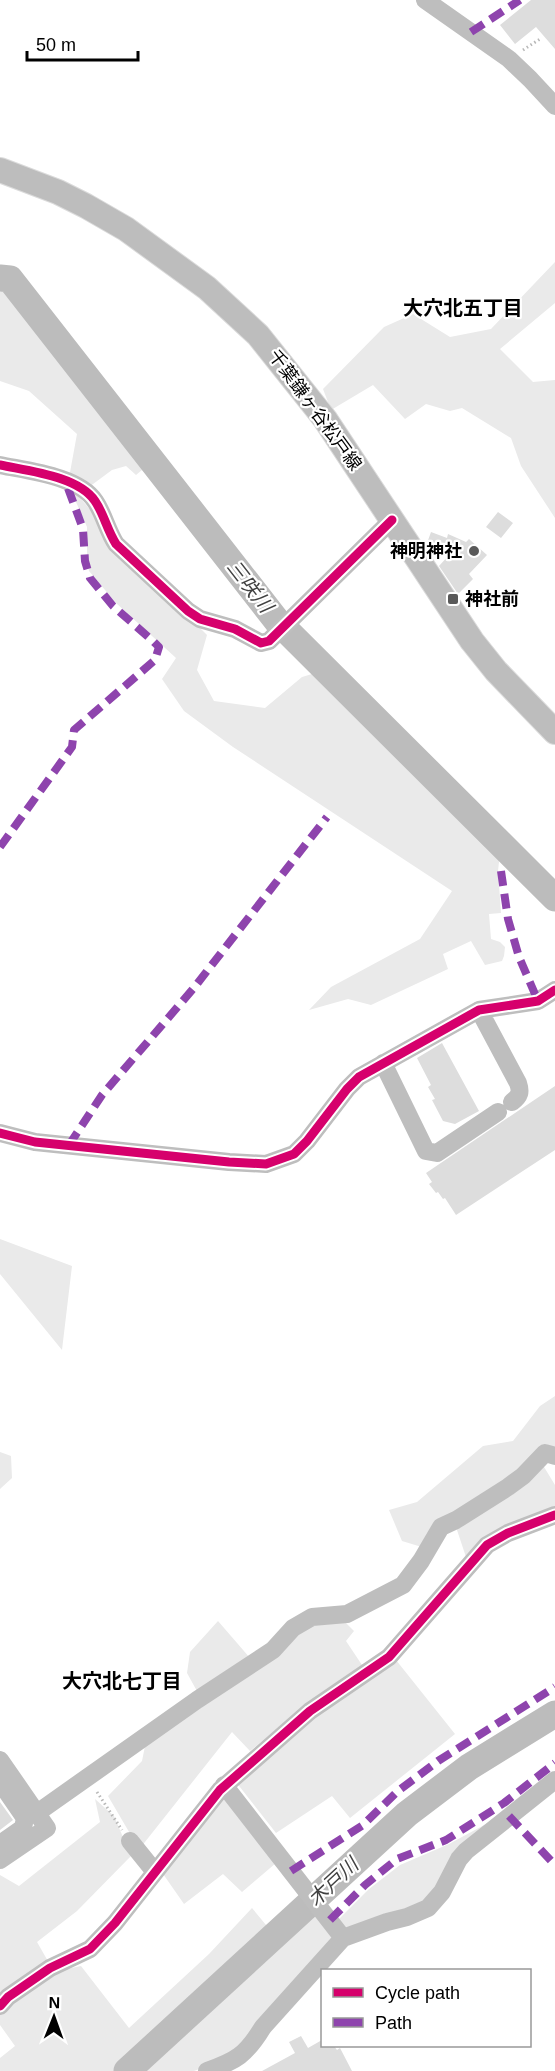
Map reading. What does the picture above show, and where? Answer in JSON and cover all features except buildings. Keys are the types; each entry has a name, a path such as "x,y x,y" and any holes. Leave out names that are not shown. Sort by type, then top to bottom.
{"main road":[{"name":"千葉鎌ヶ谷松戸線","path":"0,170 58,192 106,217 165,256 235,312 274,353 325,418 472,641 496,671 555,732"}],"street":[{"path":"425,0 509,59 555,106"},
{"path":"0,465 65,480 87,490 116,544 175,601 200,619 235,629 261,643 269,641 392,520"},
{"path":"0,1133 35,1142 266,1164 294,1154 307,1141 346,1089 359,1077 479,1010 538,1001 555,990"},
{"path":"383,1063 426,1152 437,1153 518,1098 520,1093 518,1083 479,1010"},
{"path":"37,1813 93,1784 197,1700 273,1650 293,1628 312,1617 347,1614 403,1585 421,1561 441,1527 508,1487 523,1476 545,1453 555,1456"},
{"path":"0,2006 8,1997 50,1968 90,1948 115,1923 225,1785 310,1711 389,1657 487,1545 508,1533 555,1515"},
{"path":"0,1760 47,1828 0,1860"},
{"path":"207,2071 234,2061 243,2053 270,2019 343,1938 428,1908 442,1892 459,1859 466,1851 555,1780"},
{"path":"0,1782 25,1818 23,1828 0,1844"},
{"path":"225,1785 343,1938"},
{"path":"130,1841 155,1872"}],"path":[{"path":"93,1784 130,1841"}],"shaded area":[{"path":"555,262 555,303 500,349 533,382 555,380 555,518 521,466 511,438 462,408 450,411 426,404 405,419 373,385 331,410 323,389 384,327 413,314 450,337 491,329"},
{"path":"0,284 148,465 136,475 126,466 112,470 89,487 69,478 77,434 29,391 0,381"},
{"path":"69,486 207,635 197,670 214,701 265,708 302,677 322,671 500,853 498,871 501,913 489,914 491,939 500,942 505,947 502,961 485,965 471,941 443,954 448,969 371,1005 348,999 309,1010 331,987 420,939 452,891 233,747 184,711 162,679 176,658 116,603 89,571 87,527"},
{"path":"0,1239 72,1266 62,1350 0,1274"},
{"path":"555,1396 555,1449 425,1548 402,1541 389,1510 417,1502 483,1446 513,1441 540,1406"},
{"path":"0,1452 11,1456 12,1478 0,1489"},
{"path":"541,1462 555,1485 555,1510 466,1557 455,1524"},
{"path":"341,1618 354,1631 346,1641 362,1665 304,1706 250,1751 232,1732 141,1847 132,1837 108,1796 142,1761 146,1741 203,1702 187,1673 190,1652 218,1621 250,1658 295,1631"},
{"path":"396,1660 455,1734 350,1818 332,1796 276,1833 236,1782 313,1714"},
{"path":"221,1794 276,1863 242,1892 223,1874 184,1904 161,1871"},
{"path":"95,1799 114,1816 131,1856 77,1911 37,1942 49,1963 0,1999 0,1875 19,1886 100,1822"},
{"path":"510,1811 425,1902 346,1929 338,1920 369,1889 400,1865 449,1844"},
{"path":"312,1906 333,1935 334,1942 227,2058 194,2071 134,2071"},
{"path":"252,1908 271,1931 120,2071 0,2071 0,2058 15,2046 0,2025 0,2014 57,1971 81,1966 129,2028 209,1954"}],"waterway":[{"name":"三咲川","path":"0,278 10,279 277,621 555,898"},
{"name":"木戸川","path":"127,2071 407,1814 469,1767 555,1714"}],"marked path":[{"path":"471,32 520,0"},
{"path":"0,847 72,747 74,730 155,660 159,647 113,606 90,578 85,561 83,529 65,480"},
{"path":"69,1145 102,1095 193,989 327,817"},
{"path":"501,871 508,919 519,957 538,1001"},
{"path":"291,1871 363,1825 398,1791 438,1761 555,1687"},
{"path":"330,1920 365,1885 397,1859 446,1840 504,1803 555,1763"},
{"path":"509,1816 555,1865"}],"cycle path":[{"path":"0,465 38,472 77,486 95,501 116,544 188,611 200,619 235,629 261,643 269,641 392,520"},
{"path":"0,1133 35,1142 266,1164 294,1154 359,1077 479,1010 538,1001 555,990"},
{"path":"0,2006 8,1997 50,1968 90,1949 115,1923 220,1790 310,1711 389,1657 487,1545 508,1533 555,1515"}],"place":[{"name":"神明神社","path":"474,551"},
{"name":"神社前","path":"453,599"}],"district":[{"name":"大穴北五丁目","path":"463,308"},
{"name":"大穴北七丁目","path":"122,1681"}]}
